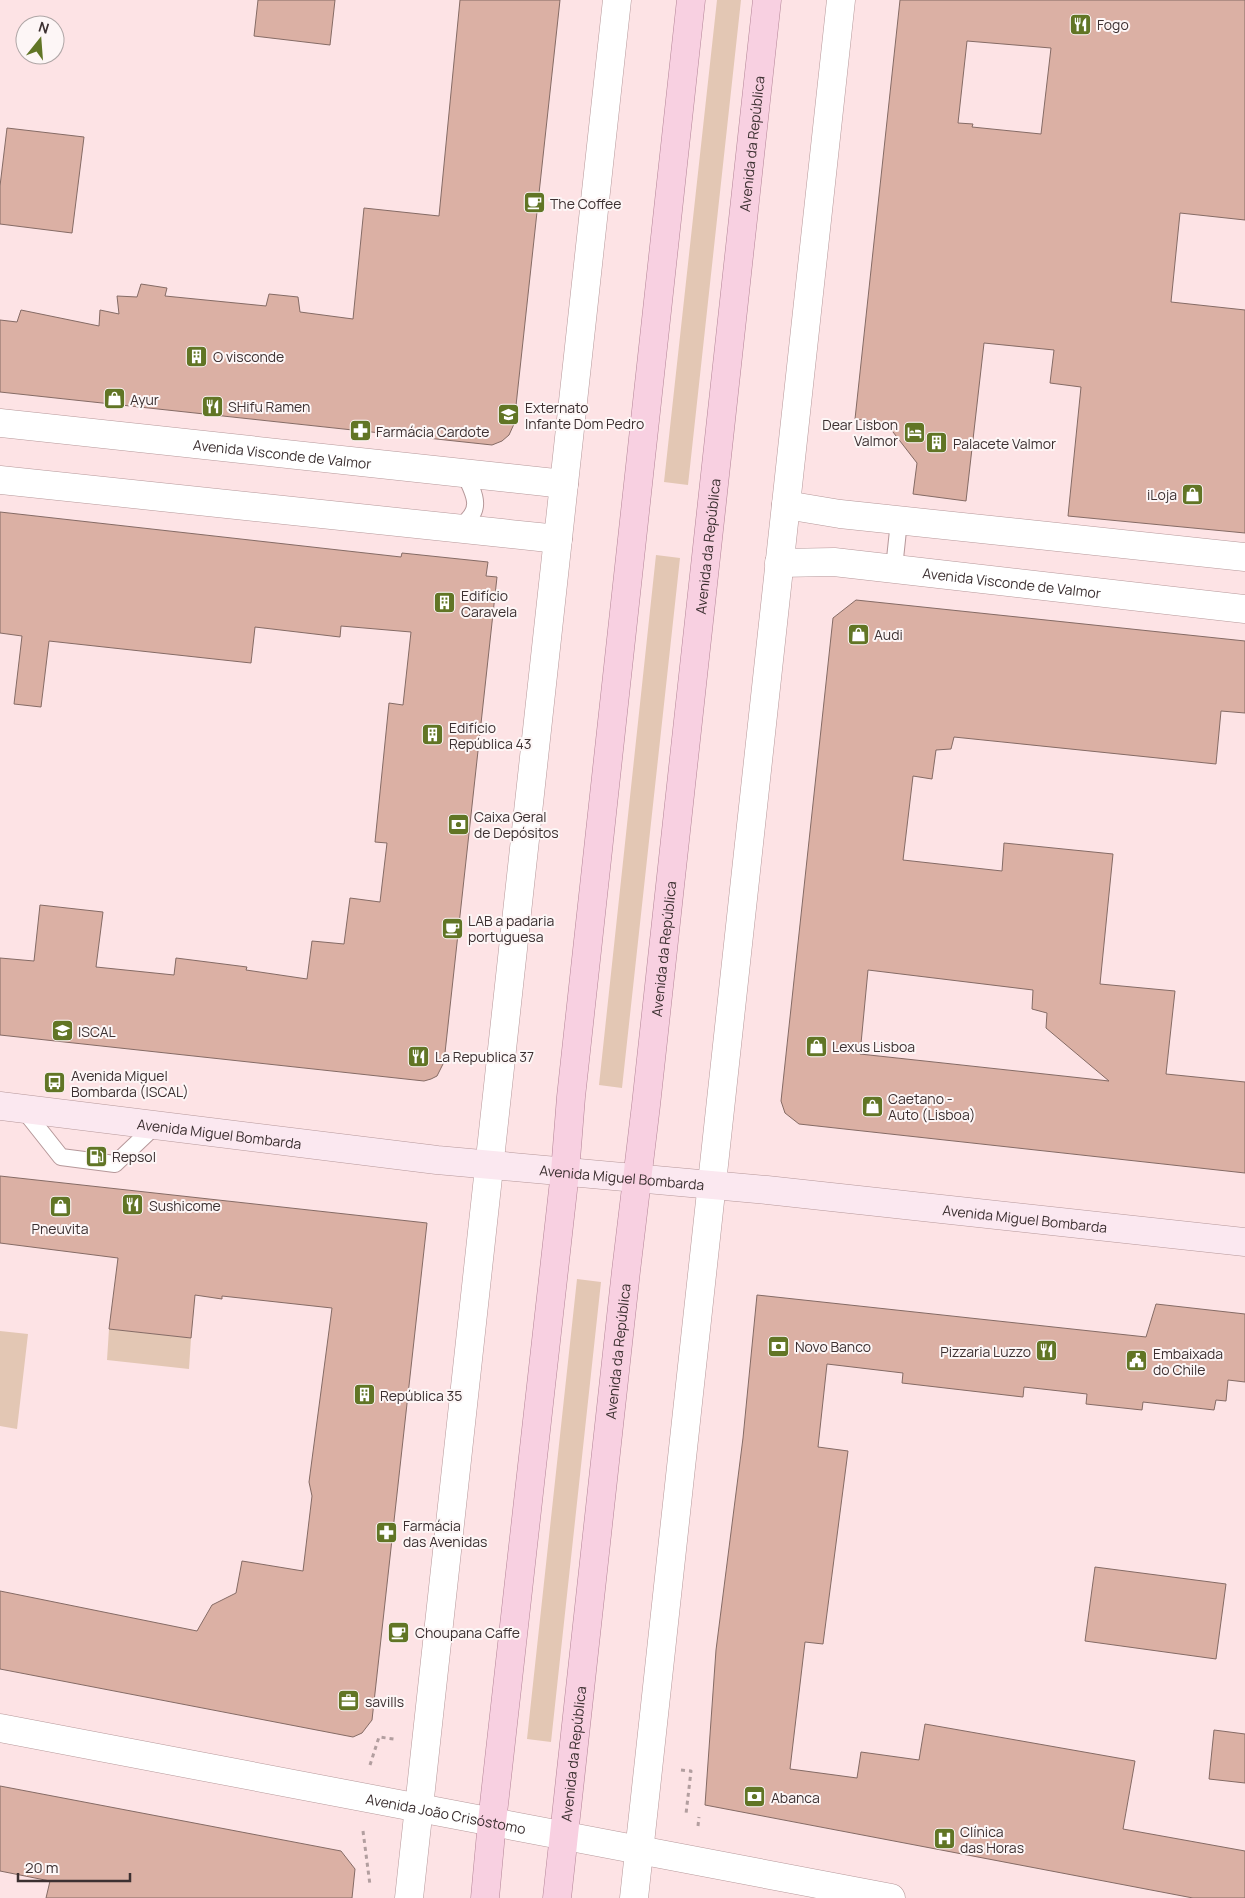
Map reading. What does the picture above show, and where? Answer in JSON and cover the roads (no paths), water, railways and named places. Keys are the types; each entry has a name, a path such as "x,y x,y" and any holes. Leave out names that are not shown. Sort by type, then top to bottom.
{"main road":[{"path":"485,1898 691,0"},
{"name":"Avenida da República","path":"557,1898 636,1178 648,1095 767,0"}],"street":[{"path":"409,1898 617,0"},
{"path":"634,1898 700,1279 712,1186 841,0"},
{"name":"Avenida Visconde de Valmor","path":"0,423 564,484"},
{"path":"0,480 558,540"},
{"path":"786,505 899,521 1245,557"},
{"name":"Avenida Visconde de Valmor","path":"779,563 834,562 1245,609"},
{"name":"Avenida Miguel Bombarda","path":"11,1107 437,1160 777,1191 1245,1242"},
{"name":"Avenida João Crisóstomo","path":"0,1728 891,1898"}],"lane":[{"path":"457,528 470,521 476,506 473,490 464,473"},
{"path":"894,568 899,521"},
{"path":"11,1107 61,1157 115,1164 156,1125"}],"place":[{"name":"Fogo","path":"1081,24"},
{"name":"The Coffee","path":"534,203"},
{"name":"O visconde","path":"197,356"},
{"name":"Ayur","path":"114,399"},
{"name":"SHifu Ramen","path":"212,406"},
{"name":"Externato Infante Dom Pedro","path":"509,415"},
{"name":"Farmácia Cardote","path":"360,431"},
{"name":"Dear Lisbon Valmor","path":"914,432"},
{"name":"Palacete Valmor","path":"937,443"},
{"name":"iLoja","path":"1193,494"},
{"name":"Edifício Caravela","path":"445,603"},
{"name":"Audi","path":"858,634"},
{"name":"Edifício República 43","path":"433,735"},
{"name":"Caixa Geral de Depósitos","path":"458,824"},
{"name":"LAB a padaria portuguesa","path":"452,928"},
{"name":"ISCAL","path":"62,1031"},
{"name":"Lexus Lisboa","path":"816,1046"},
{"name":"La Republica 37","path":"419,1056"},
{"name":"Avenida Miguel Bombarda (ISCAL)","path":"55,1083"},
{"name":"Caetano - Auto (Lisboa)","path":"872,1106"},
{"name":"Repsol","path":"96,1156"},
{"name":"Sushicome","path":"133,1205"},
{"name":"Pneuvita","path":"60,1206"},
{"name":"Novo Banco","path":"779,1346"},
{"name":"Pizzaria Luzzo","path":"1047,1351"},
{"name":"Embaixada do Chile","path":"1137,1361"},
{"name":"República 35","path":"364,1395"},
{"name":"Farmácia das Avenidas","path":"387,1533"},
{"name":"Choupana Caffe","path":"399,1632"},
{"name":"savills","path":"349,1701"},
{"name":"Abanca","path":"755,1797"},
{"name":"Clínica das Horas","path":"944,1839"}]}
